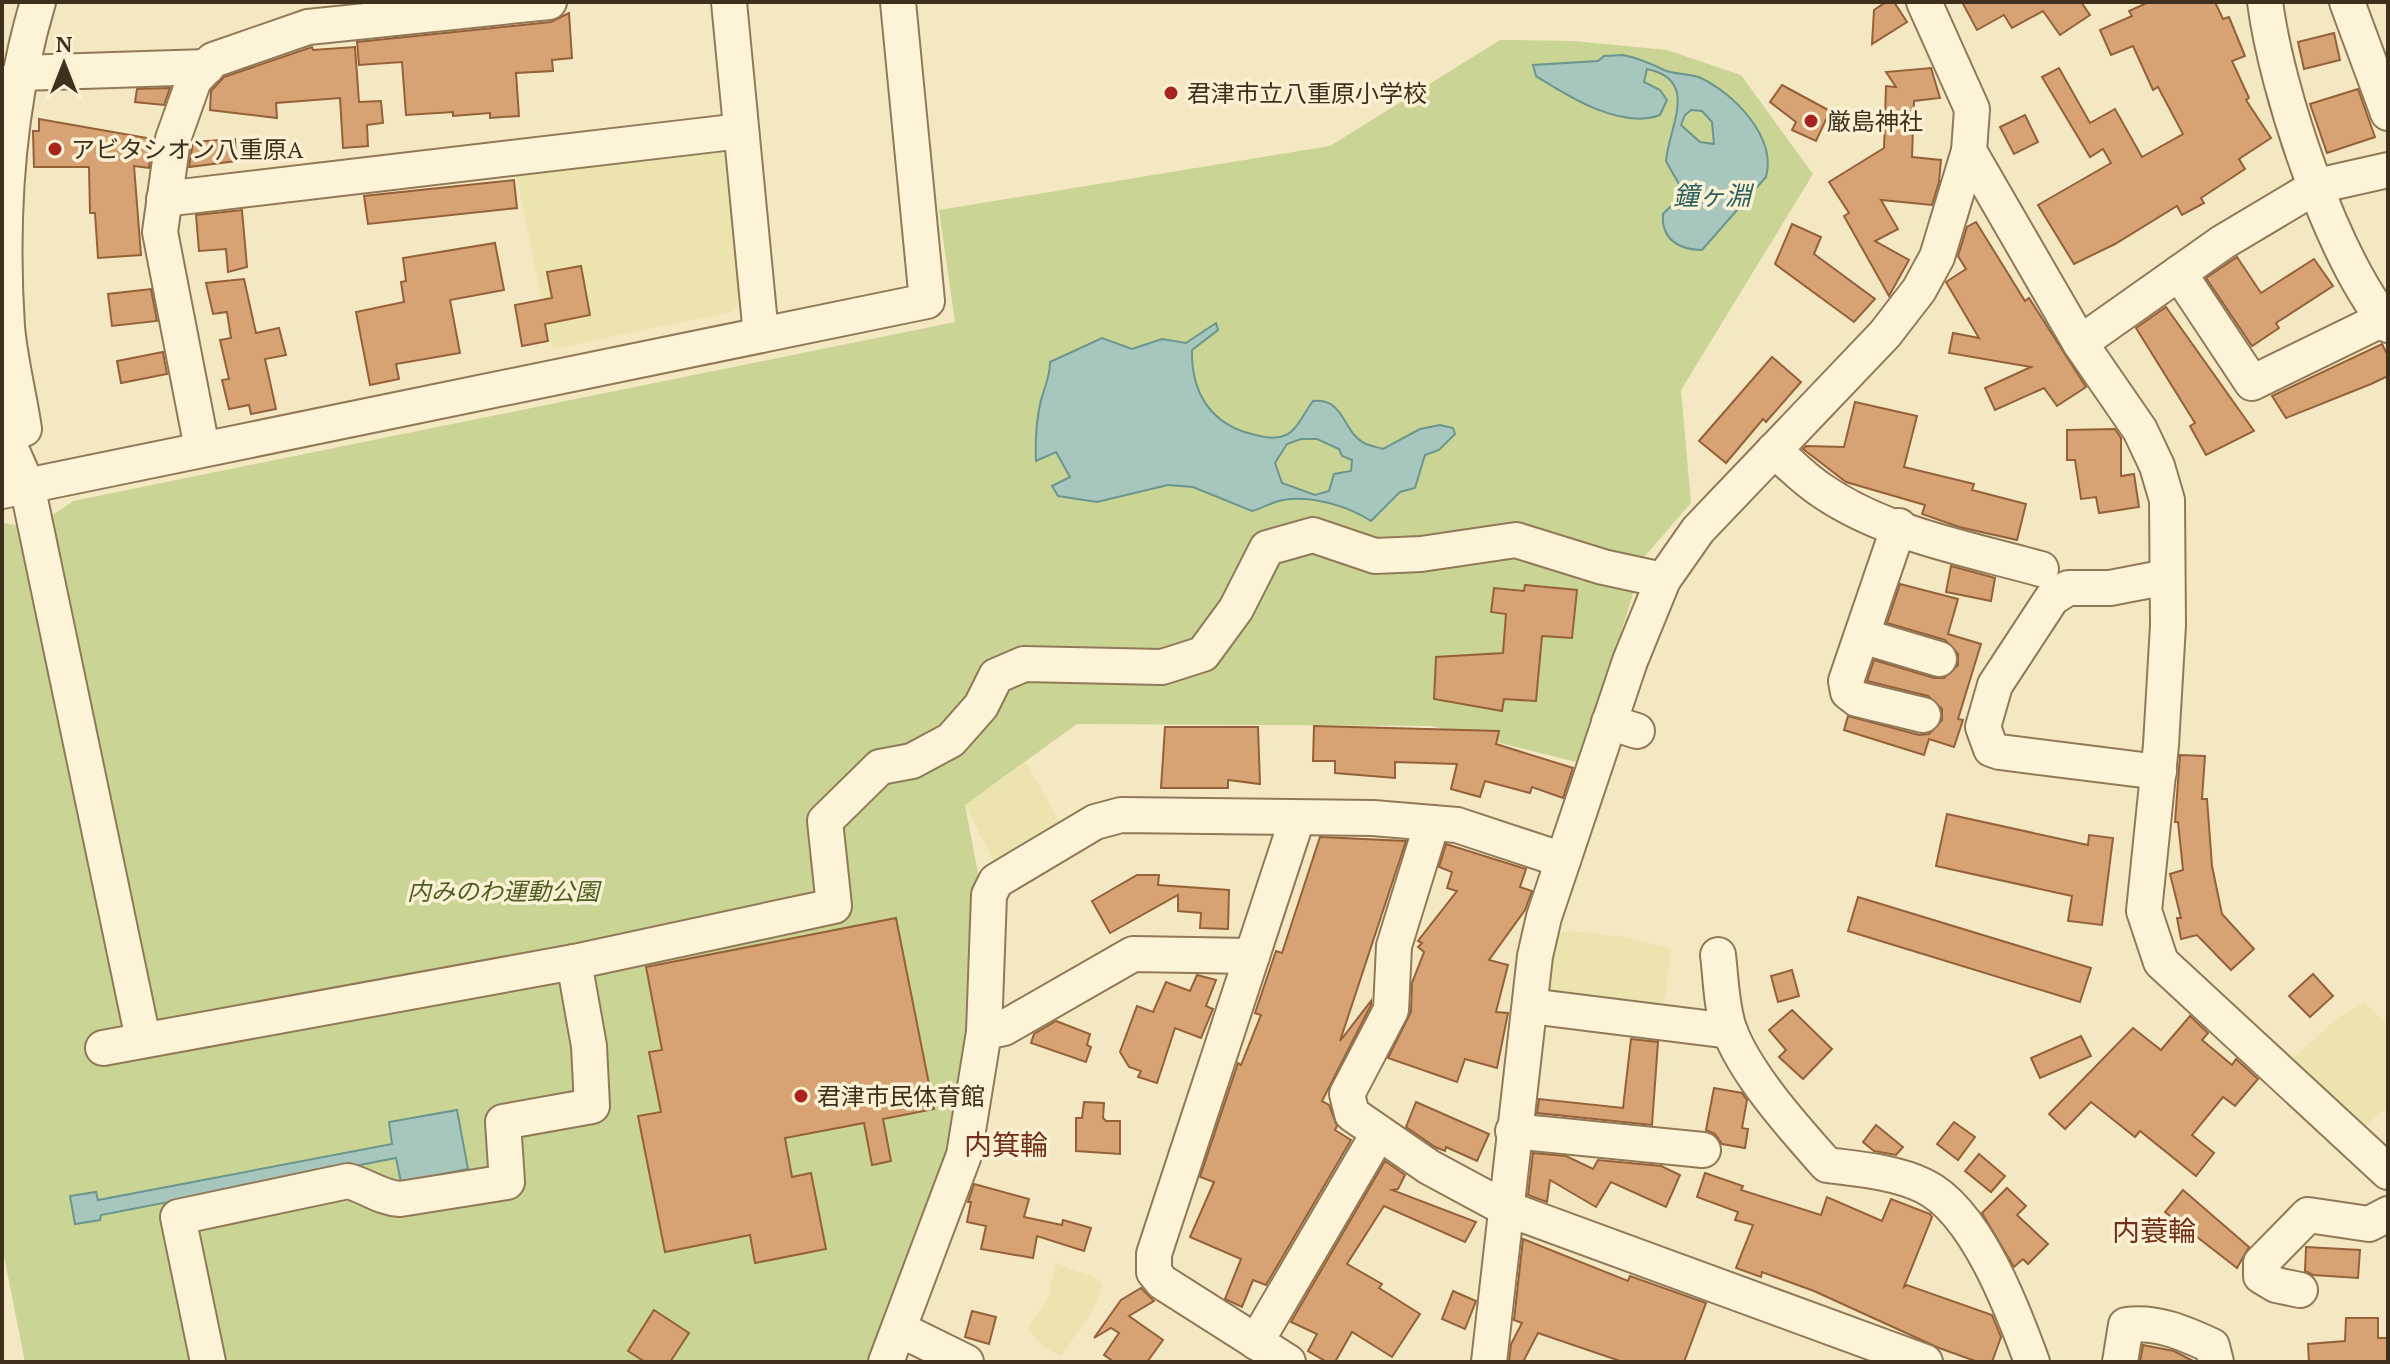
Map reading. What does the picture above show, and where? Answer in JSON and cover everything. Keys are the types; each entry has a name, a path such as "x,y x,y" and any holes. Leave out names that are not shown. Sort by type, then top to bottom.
{"street":[{"path":"14,488 28,447 7,328 4,280 6,168 12,91 38,2"},
{"path":"202,448 160,232 173,139 194,80 213,60 308,27 549,2"},
{"path":"729,2 761,335"},
{"path":"14,488 927,301 898,2"},
{"path":"1489,1362 1535,956 1563,860 1623,727 1663,580 1691,559 1698,530 1885,334 1919,290 1937,257 1969,151 1972,109 1939,27 1924,2"},
{"path":"2179,273 2252,383 2386,322 2354,278 2317,186 2286,95 2265,2"},
{"path":"2347,2 2377,46 2388,113"},
{"path":"12,91 207,67"},
{"path":"164,199 741,131"},
{"path":"1969,151 2080,343 2140,430 2157,466 2167,500 2168,625 2159,772 2144,911 2161,962 2388,1172"},
{"path":"2080,343 2223,242 2317,186 2388,170"},
{"path":"2,402 12,451 14,488 143,1039"},
{"path":"1774,450 1820,490 1858,512 2041,569"},
{"path":"1899,526 1846,681 1848,692 1857,699 1923,715"},
{"path":"103,1048 574,962 834,906 825,821 880,767 912,761 951,740 981,706 996,676 1024,664 1162,667 1203,654 1236,609 1267,548 1313,535 1375,556 1421,554 1516,540 1603,567 1663,580"},
{"path":"2159,772 2000,752 1991,749 1983,727 1995,685 2052,598 2068,588 2110,588 2167,577"},
{"path":"1862,636 1939,659"},
{"path":"886,1362 964,1155 984,1032 989,895 996,881 1095,822 1121,815 1373,818 1457,825 1563,860"},
{"path":"1288,1362 1162,1282 1154,1272 1154,1254 1297,819"},
{"path":"1432,823 1394,946 1391,1010 1347,1094 1352,1114 1378,1134 1505,1208 1854,1350 1925,1362"},
{"path":"984,1032 1004,1028 1133,954 1252,956"},
{"path":"1718,955 1723,1004 1730,1031 1790,1121 1827,1165 1866,1170 1925,1186 1951,1207 1979,1243 2032,1362"},
{"path":"208,1362 178,1217 348,1181 368,1186 385,1198 400,1199 507,1182 503,1122 592,1106 589,1046 574,962"},
{"path":"1530,1006 1730,1031"},
{"path":"1513,1131 1703,1150"},
{"path":"1256,1342 1378,1134"},
{"path":"2300,1290 2276,1285 2261,1276 2261,1263 2308,1215 2369,1224 2388,1214"},
{"path":"2120,1362 2126,1325 2145,1322 2181,1332 2212,1346 2216,1362"},
{"path":"899,1329 966,1362"}],"shaded area":[{"path":"723,143 729,153 739,305 728,313 552,349 515,169"},
{"path":"1026,762 1064,830 996,866 965,805"},
{"path":"1573,931 1626,937 1671,949 1666,993 1659,1014 1547,1002 1551,934"},
{"path":"2364,1002 2388,1025 2388,1106 2361,1130 2286,1064 2339,1017"},
{"path":"1055,1263 1097,1278 1102,1285 1094,1308 1061,1356 1043,1347 1028,1328 1049,1298"}],"green space":[{"name":"内みのわ運動公園","path":"1500,40 1574,41 1667,50 1741,75 1813,174 1681,390 1691,503 1645,556 1580,763 1431,726 1077,724 965,805 979,878 978,973 948,1146 915,1247 869,1362 25,1362 2,1246 2,522 31,524 48,518 73,501 955,322 939,210 1330,146"}],"water":[{"name":"鐘ヶ淵","path":"1604,56 1629,56 1668,72 1701,78 1739,106 1759,132 1768,162 1766,177 1702,250 1686,248 1673,241 1663,223 1663,214 1680,197 1680,186 1666,161 1678,106 1673,83 1647,69 1644,82 1660,90 1667,100 1660,115 1629,118 1595,109 1563,93 1536,76 1533,65 1598,61","holes":["1691,110 1702,111 1712,122 1714,144 1700,142 1681,125"]},
{"path":"1216,323 1218,330 1192,350 1195,381 1207,406 1216,416 1241,431 1268,437 1286,435 1298,424 1313,401 1323,401 1337,410 1357,438 1383,449 1420,429 1440,425 1453,428 1455,434 1439,450 1425,455 1415,488 1400,492 1371,521 1340,506 1317,500 1283,500 1252,511 1193,487 1168,485 1097,502 1058,496 1052,486 1070,477 1056,452 1036,461 1038,415 1050,362 1102,338 1132,349 1162,339 1186,343","holes":["1301,439 1317,439 1339,449 1342,456 1352,460 1351,471 1334,474 1329,491 1315,495 1282,483 1275,463 1287,444"]},
{"path":"457,1110 468,1169 401,1182 396,1158 101,1215 100,1220 75,1224 70,1196 96,1192 98,1200 392,1144 389,1122"}],"building":[{"path":"1886,2 1894,2 1907,22 1872,44 1874,10"},
{"path":"1962,2 2081,2 2090,15 2060,35 2043,11 2012,28 2004,15 1977,30"},
{"path":"2149,2 2215,2 2223,19 2229,17 2245,56 2232,61 2249,98 2246,100 2271,138 2239,159 2245,169 2201,198 2204,203 2182,215 2177,206 2115,244 2074,264 2038,205 2111,163 2103,149 2090,157 2042,77 2059,68 2090,123 2115,109 2142,157 2183,134 2158,87 2153,90 2133,46 2111,55 2100,30 2132,16 2129,11"},
{"path":"569,13 572,58 552,60 553,71 516,73 519,116 490,118 490,113 453,116 453,112 406,115 402,62 359,65 357,42 551,22"},
{"path":"2334,33 2340,60 2304,69 2298,42"},
{"path":"312,47 313,50 355,47 359,102 381,101 383,123 367,125 368,146 343,148 340,98 276,103 277,118 210,110 211,91 224,77"},
{"path":"1931,68 1940,98 1914,101 1912,157 1941,160 1939,182 1932,205 1881,200 1898,229 1875,241 1909,260 1889,296 1844,216 1849,213 1829,182 1884,148 1886,86 1896,87 1886,72"},
{"path":"1782,85 1830,111 1816,141 1792,130 1796,122 1770,102"},
{"path":"170,88 164,105 135,102 137,89"},
{"path":"2358,89 2375,137 2327,153 2310,104"},
{"path":"2025,115 2038,142 2014,154 2000,127"},
{"path":"39,119 153,139 149,168 134,166 141,255 98,258 95,213 90,213 89,167 34,167 33,131 39,131"},
{"path":"235,139 236,161 189,167 193,142"},
{"path":"514,180 517,208 368,224 364,196"},
{"path":"242,210 247,267 228,272 226,249 199,251 196,215"},
{"path":"1976,222 2025,301 2029,298 2086,387 2057,406 2044,388 1995,410 1985,388 2031,367 1949,353 1953,333 1979,338 1946,282 1966,269 1958,256 1967,227"},
{"path":"1792,224 1821,237 1814,254 1875,299 1854,322 1775,264"},
{"path":"495,243 504,290 450,300 460,353 396,364 399,379 370,385 356,312 404,302 401,282 406,281 403,258"},
{"path":"2237,257 2261,293 2314,259 2333,286 2276,323 2279,328 2252,346 2206,278"},
{"path":"581,266 590,315 545,324 548,341 522,346 515,305 552,298 547,272"},
{"path":"244,279 256,333 279,328 286,355 265,359 276,409 251,414 249,405 229,409 222,380 229,379 220,340 231,338 227,312 213,314 206,283"},
{"path":"151,289 157,321 112,326 108,294"},
{"path":"2166,307 2254,431 2206,455 2190,426 2195,423 2136,328"},
{"path":"2382,344 2388,356 2388,376 2286,418 2272,396"},
{"path":"163,352 167,374 121,383 117,361"},
{"path":"1772,357 1801,382 1766,422 1763,419 1726,463 1699,441"},
{"path":"1855,402 1917,416 1904,467 1974,484 1972,490 2026,504 2017,540 1959,527 1922,514 1925,505 1846,482 1803,449 1806,446 1844,447"},
{"path":"2115,429 2121,438 2121,476 2134,474 2139,507 2099,513 2096,497 2081,499 2075,460 2067,460 2067,430"},
{"path":"1951,566 1995,578 1991,601 1946,592"},
{"path":"1900,584 1958,599 1948,634 1981,644 1958,719 1963,720 1954,747 1929,739 1924,755 1844,730 1848,716 1919,735 1929,734 1942,720 1942,709 1928,696 1867,681 1874,660 1934,678 1944,678 1958,665 1958,654 1945,640 1887,623"},
{"path":"1525,585 1577,590 1572,638 1542,636 1536,701 1504,699 1502,711 1434,699 1436,657 1503,653 1506,614 1491,612 1494,588 1524,591"},
{"path":"1314,726 1499,731 1496,744 1573,768 1563,798 1532,787 1530,793 1485,781 1480,797 1451,789 1457,764 1395,762 1395,778 1335,773 1335,761 1313,761"},
{"path":"1165,727 1258,727 1260,784 1228,780 1228,788 1161,788"},
{"path":"2180,755 2205,756 2202,799 2207,799 2212,866 2222,914 2254,949 2231,970 2197,935 2181,939 2177,918 2181,918 2170,874 2183,870 2178,822 2175,822"},
{"path":"1947,814 2088,845 2089,835 2113,838 2102,925 2068,921 2072,896 1936,866"},
{"path":"1320,837 1406,841 1340,1041 1371,1001 1371,1005 1322,1101 1329,1105 1337,1126 1335,1130 1351,1140 1266,1285 1253,1280 1242,1307 1225,1299 1241,1259 1190,1237 1214,1182 1200,1177 1238,1063 1241,1065 1261,1015 1255,1013 1276,951 1282,953"},
{"path":"1446,844 1526,869 1520,887 1532,891 1525,910 1489,960 1508,965 1496,1012 1508,1013 1497,1068 1465,1059 1457,1082 1388,1058 1411,1012 1412,983 1424,952 1418,947 1422,943 1418,941 1457,891 1447,888 1452,872 1439,867"},
{"path":"1137,875 1159,875 1158,885 1229,890 1228,929 1200,928 1201,913 1178,911 1178,895 1110,933 1092,901"},
{"path":"1858,897 2091,968 2080,1002 1848,931"},
{"name":"君津市民体育館","path":"896,918 934,1109 883,1119 891,1161 872,1165 864,1123 785,1138 792,1177 811,1173 826,1249 755,1263 750,1235 665,1252 638,1116 661,1112 649,1052 662,1050 646,967"},
{"path":"1792,970 1799,996 1778,1002 1771,976"},
{"path":"2313,974 2333,996 2310,1017 2289,996"},
{"path":"1197,975 1216,980 1206,1006 1213,1009 1201,1038 1175,1028 1157,1083 1138,1077 1141,1071 1129,1067 1120,1052 1137,1006 1153,1012 1166,982 1190,991"},
{"path":"1792,1010 1832,1049 1803,1079 1779,1057 1786,1050 1769,1030"},
{"path":"2190,1016 2208,1033 2202,1040 2232,1065 2236,1059 2258,1079 2235,1106 2223,1097 2192,1135 2214,1153 2196,1176 2140,1131 2135,1137 2091,1102 2065,1129 2049,1114 2133,1028 2161,1050"},
{"path":"1056,1021 1090,1034 1087,1045 1091,1047 1086,1062 1031,1043 1034,1034"},
{"path":"2081,1036 2091,1056 2040,1078 2031,1058"},
{"path":"1631,1039 1658,1042 1652,1125 1537,1113 1539,1099 1623,1108"},
{"path":"1714,1088 1742,1093 1747,1100 1742,1128 1748,1129 1745,1148 1722,1144 1715,1134 1706,1130"},
{"path":"1084,1102 1104,1103 1103,1118 1106,1121 1120,1121 1120,1154 1076,1151 1076,1118 1082,1118"},
{"path":"1416,1102 1489,1134 1477,1161 1446,1147 1445,1151 1435,1147 1406,1127"},
{"path":"1954,1122 1975,1137 1958,1160 1937,1144"},
{"path":"1876,1125 1903,1147 1896,1155 1874,1151 1863,1142"},
{"path":"1533,1153 1566,1156 1593,1169 1598,1160 1661,1166 1680,1175 1666,1207 1611,1182 1596,1207 1550,1180 1547,1202 1528,1195"},
{"path":"1979,1154 2005,1176 1991,1192 1965,1171"},
{"path":"1385,1161 1405,1175 1398,1189 1392,1190 1476,1222 1465,1242 1384,1206 1347,1264 1382,1284 1379,1288 1420,1314 1392,1357 1352,1332 1335,1362 1327,1362 1308,1351 1317,1334 1291,1322"},
{"path":"1705,1173 1743,1186 1741,1190 1821,1215 1827,1197 1882,1221 1891,1199 1930,1214 1932,1217 1904,1287 1907,1285 1992,1315 2001,1337 1992,1362 1978,1362 1939,1348 1814,1291 1762,1272 1761,1277 1736,1268 1753,1225 1735,1220 1738,1212 1697,1197"},
{"path":"974,1184 1029,1199 1024,1217 1062,1225 1063,1220 1091,1228 1084,1251 1037,1236 1033,1258 981,1249 986,1226 967,1222 971,1202 968,1202"},
{"path":"2007,1188 2026,1206 2017,1215 2048,1244 2028,1264 2023,1259 2014,1267 1982,1213"},
{"path":"2183,1190 2249,1247 2237,1268 2165,1212"},
{"path":"1523,1239 1628,1281 1630,1276 1706,1303 1684,1362 1623,1362 1538,1333 1523,1362 1509,1362 1511,1344 1522,1323 1514,1320"},
{"path":"2306,1247 2360,1250 2358,1278 2313,1275 2305,1271"},
{"path":"1141,1288 1154,1301 1129,1316 1163,1340 1147,1362 1114,1362 1104,1355 1119,1333 1111,1328 1094,1338 1121,1300"},
{"path":"1453,1291 1476,1301 1465,1329 1442,1319"},
{"path":"654,1310 689,1333 670,1362 645,1362 628,1351"},
{"path":"972,1311 996,1317 989,1344 965,1337"},
{"path":"2346,1318 2378,1318 2378,1338 2388,1338 2388,1362 2309,1362 2308,1344 2345,1341"},
{"path":"2143,1345 2174,1351 2195,1362 2140,1362"}],"place":[{"name":"君津市立八重原小学校","path":"1171,93"},
{"name":"厳島神社","path":"1811,121"},
{"name":"アビタシオン八重原A","path":"55,149"},
{"name":"君津市民体育館","path":"801,1096"}],"district":[{"name":"内箕輪","path":"1006,1144"},
{"name":"内蓑輪","path":"2154,1230"}]}
